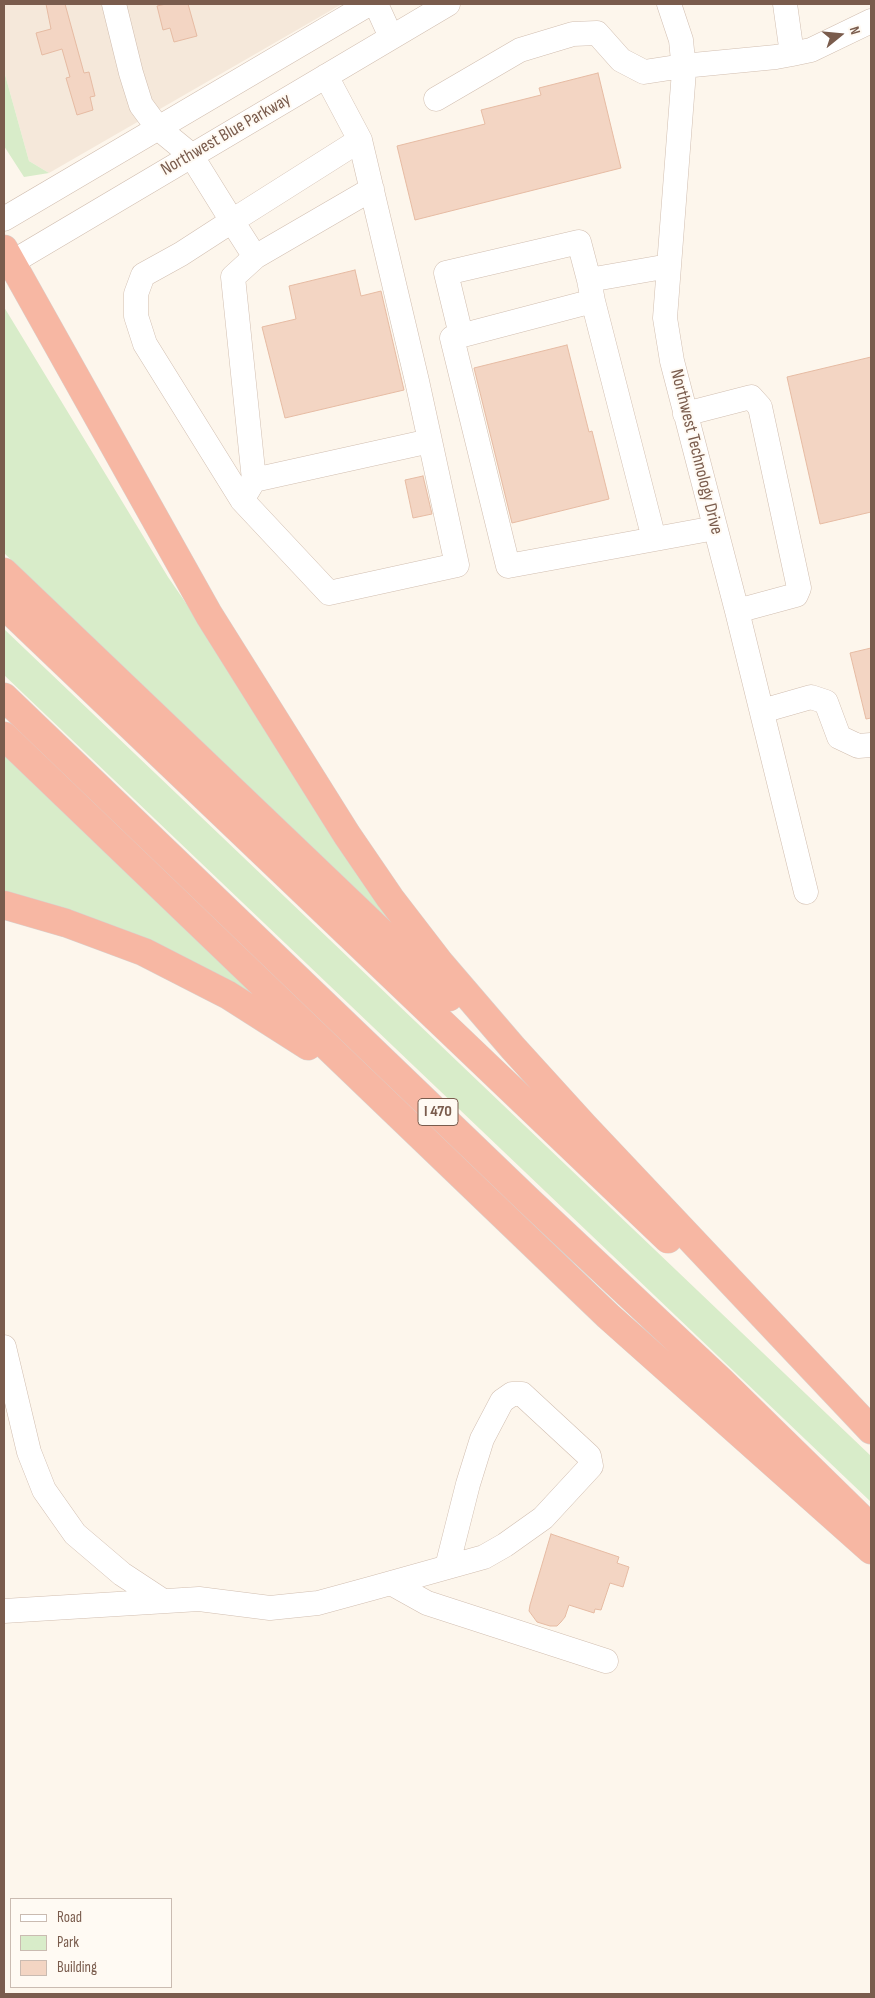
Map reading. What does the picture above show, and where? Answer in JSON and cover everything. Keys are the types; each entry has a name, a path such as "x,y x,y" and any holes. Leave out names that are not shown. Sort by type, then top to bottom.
{"highway":[{"path":"6,260 208,615 347,835 390,898 440,963 584,1126 871,1432"},
{"path":"4,572 584,1126"},
{"path":"4,605 871,1432"},
{"name":"I 470","path":"4,696 528,1200 721,1381 871,1528"},
{"path":"4,736 608,1316 871,1550"},
{"path":"4,906 66,923 144,952 211,986 302,1042 380,1099"}],"street":[{"path":"114,4 131,73 142,105 158,128 191,155 255,257"},
{"path":"4,219 369,4"},
{"path":"376,4 391,38"},
{"name":"Northwest Blue Parkway","path":"6,260 191,155 448,4"},
{"name":"Northwest Technology Drive","path":"669,4 681,40 683,66 665,318 672,361 685,414 737,611 806,892"},
{"path":"784,4 792,54"},
{"path":"436,99 520,50 573,34 597,33 621,60 644,72 683,66 776,57 811,50 871,21"},
{"path":"326,76 360,140 457,565 329,593 248,490 145,344 136,316 136,294 143,275 180,254 360,140"},
{"path":"248,490 233,277 255,257 372,189"},
{"path":"461,335 446,274 579,242 654,539"},
{"path":"669,266 591,290 452,338 508,566 715,528"},
{"path":"685,414 751,397 760,407 799,588 796,594 737,611"},
{"path":"248,490 430,441"},
{"path":"762,711 811,697 826,702 839,737 858,746 871,745"},
{"path":"4,1347 29,1452 44,1490 75,1534 122,1574 163,1601"},
{"path":"4,1611 199,1599 270,1608 318,1603 484,1557 505,1545 543,1518 591,1466 589,1456 522,1394 512,1394 502,1401 482,1439 468,1484 447,1567"},
{"path":"391,1583 427,1603 606,1661"}],"shaded area":[{"path":"4,4 342,4 49,173 29,161 4,71"}],"green space":[{"path":"4,71 29,161 49,173 24,177 4,146"},
{"path":"4,307 168,577 401,929 375,908 4,553"},
{"path":"4,629 871,1456 871,1502 4,675"},
{"path":"4,750 280,1014 4,893"}],"building":[{"path":"46,4 65,4 84,73 89,72 95,96 90,97 93,110 77,115 66,78 70,77 62,49 42,55 36,33 51,29"},
{"path":"188,4 197,36 174,42 170,28 163,30 157,6"},
{"path":"598,73 621,168 415,220 397,146 485,124 481,110 541,95 539,88"},
{"path":"355,270 361,296 381,291 404,390 285,418 262,327 296,319 289,286"},
{"path":"567,345 589,432 592,431 609,499 512,523 474,368"},
{"path":"871,357 871,512 820,524 787,377"},
{"path":"423,476 432,514 413,518 405,480"},
{"path":"871,648 871,718 866,719 850,653"},
{"path":"551,1534 619,1557 617,1563 629,1567 623,1587 610,1583 601,1610 595,1609 594,1613 569,1605 565,1617 557,1626 537,1622 529,1611"}]}
